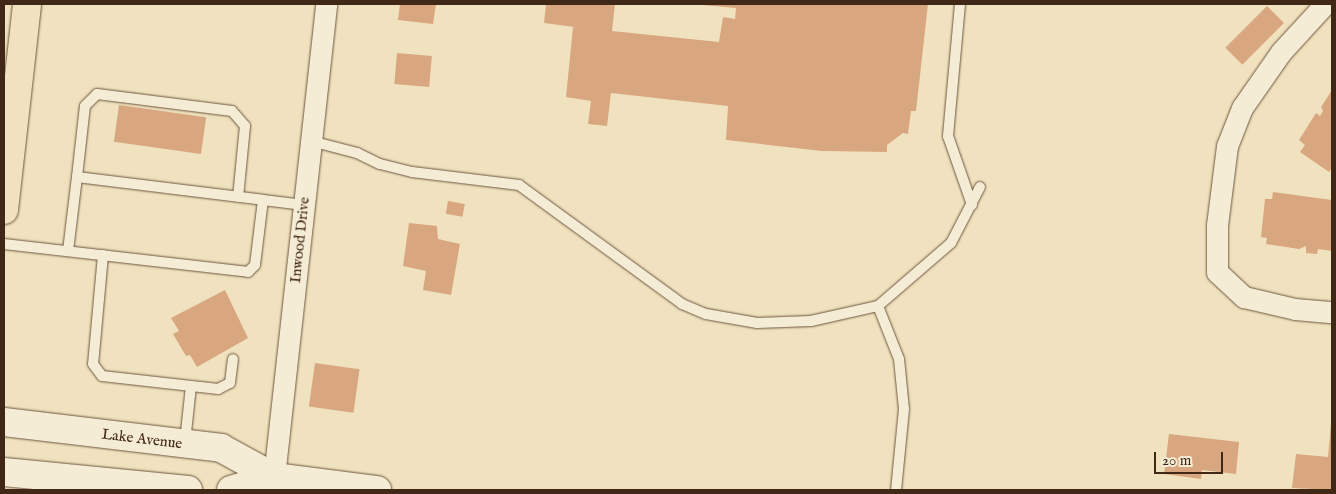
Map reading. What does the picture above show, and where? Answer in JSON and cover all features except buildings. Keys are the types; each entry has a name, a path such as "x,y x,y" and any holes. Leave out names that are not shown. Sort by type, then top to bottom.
{"highway":[{"path":"4,210 27,4"}],"main road":[{"name":"Lake Avenue","path":"4,422 220,448 274,477 378,490"},
{"path":"4,472 188,490"},
{"name":"Lake Avenue","path":"231,490 274,477"}],"street":[{"name":"Inwood Drive","path":"274,477 326,4"},
{"path":"1325,4 1281,52 1242,108 1227,146 1217,225 1217,272 1244,297 1295,309 1332,312"}],"lane":[{"path":"960,4 948,136 972,206"},
{"path":"68,251 85,106 97,94 232,111 244,126 238,196"},
{"path":"311,142 356,152 380,164 412,172 519,184 655,286 682,304 706,314 735,321 782,324 878,306 950,243 972,206 980,187"},
{"path":"77,177 304,205"},
{"path":"4,244 248,272 255,265 263,200"},
{"path":"103,255 93,364 102,376 218,389 230,383 233,359"},
{"path":"878,306 899,359 904,409 896,490"},
{"path":"185,444 191,386"}]}
